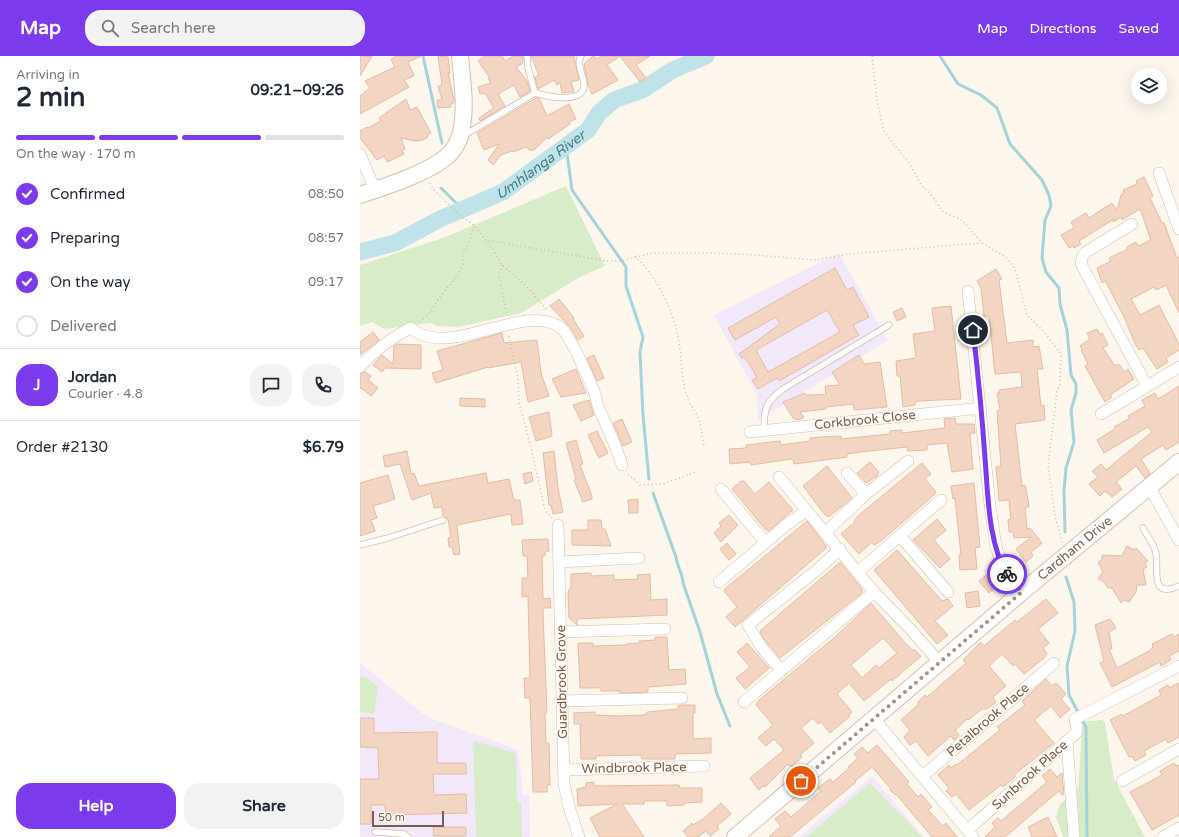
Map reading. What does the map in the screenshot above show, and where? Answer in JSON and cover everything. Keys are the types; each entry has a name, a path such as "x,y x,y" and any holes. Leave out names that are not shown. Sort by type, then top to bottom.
{"street":[{"path":"360,195 424,170 445,158 456,146 459,139 464,110 460,56"},
{"path":"360,154 375,190"},
{"path":"1160,173 1175,202 1179,229"},
{"path":"1132,224 1086,252 1082,257 1081,264 1147,386"},
{"path":"968,291 990,506 996,547 1002,565 1022,592"},
{"path":"360,367 382,346 395,336 410,328 423,336 442,338 540,320 561,327 595,392 599,407 622,465"},
{"path":"1101,414 1179,367"},
{"name":"Corkbrook Close","path":"750,432 981,408"},
{"path":"826,532 866,494 908,461"},
{"name":"Cardham Drive","path":"735,837 1022,592 1179,462"},
{"path":"847,473 866,494"},
{"path":"779,476 806,511 826,532 874,592 912,631 940,663"},
{"path":"1149,486 1179,540"},
{"path":"721,489 765,542"},
{"path":"858,571 901,537 941,500"},
{"path":"719,582 765,542 806,511"},
{"name":"Guardbrook Grove","path":"558,525 564,770 566,797 579,837"},
{"path":"901,537 948,592"},
{"path":"781,670 762,648 748,625 817,570 840,549"},
{"path":"559,562 639,558"},
{"path":"744,702 874,592"},
{"path":"560,632 666,629"},
{"name":"Petalbrook Place","path":"923,776 1054,663"},
{"name":"Sunbrook Place","path":"970,834 1076,733 1077,729 1075,719 1179,666"},
{"path":"562,701 682,698"},
{"path":"874,719 970,834"},
{"path":"1067,741 1074,837"},
{"path":"1122,781 1179,749"},
{"name":"Windbrook Place","path":"564,770 704,766"},
{"path":"1163,837 1179,828"}],"lane":[{"path":"527,56 528,68 535,93"},
{"path":"459,139 535,93 554,98 575,96 582,90 584,85 579,62 581,56"},
{"path":"764,431 764,409 770,399 783,389 889,325"},
{"path":"360,545 443,520"},
{"path":"1143,528 1156,553 1157,583 1160,587 1166,589 1179,586"},
{"path":"375,832 404,834 408,837"}],"path":[{"path":"872,56 877,100 884,132 909,163 922,186 930,193 942,211 962,220 982,243 1007,258 1015,269 1027,315 1044,332 1061,354 1060,384 1057,391 1048,466 1057,529 1067,555"},
{"path":"433,189 462,217 474,226 502,265 526,285 561,327"},
{"path":"410,328 422,321 459,274 463,263 463,254 469,243 474,226"},
{"path":"485,240 607,261 622,261 654,253 742,254 817,260 848,254 982,243"},
{"path":"635,258 656,284 673,314 687,398 702,429 704,446"},
{"path":"502,265 499,275 507,308 507,326 518,379 518,403 530,444 545,510 558,525"},
{"path":"622,465 628,475 640,485 662,484 696,472"}],"shaded area":[{"path":"839,253 888,340 758,421 757,395 714,315"},
{"path":"360,663 427,717 518,750 523,795 529,795 530,837 360,837"},
{"path":"872,776 924,837 799,837"}],"green space":[{"path":"566,186 605,266 580,277 521,313 458,327 437,326 431,323 384,329 372,322 360,326 360,265 443,238"},
{"path":"360,676 368,678 378,687 374,714 360,712"},
{"path":"1102,720 1105,723 1114,779 1145,837 1063,837 1056,817 1060,804 1078,790 1082,728 1087,721"},
{"path":"473,741 516,753 517,802 521,803 522,837 476,837"},
{"path":"870,783 922,837 806,837"}],"building":[{"path":"360,56 372,56 360,76"},
{"path":"396,56 421,56 408,62 414,76 404,80 409,87 360,114 360,96 370,88 365,81 395,67 391,60"},
{"path":"438,56 448,57 450,73 448,73 454,100 451,107 438,108 437,100 442,100 438,86 442,85"},
{"path":"485,56 502,56 505,61 514,56 523,56 523,63 516,67 527,81 530,91 520,97 514,85 498,94 505,106 480,121 479,118 494,108 485,93 480,94 478,87 491,83 488,79 490,78 478,61"},
{"path":"531,56 574,56 579,80 571,82 574,92 562,93 560,83 557,85 554,80 538,89 535,77 539,75"},
{"path":"593,56 597,59 601,56 620,56 607,65 618,80 592,94 588,85 584,64"},
{"path":"620,56 650,56 636,65 646,78 640,82"},
{"path":"536,98 539,98 547,116 569,104 576,119 569,122 570,124 548,139 547,137 534,150 529,150 526,147 501,155 493,165 488,160 499,144 484,150 477,133"},
{"path":"406,99 410,110 417,107 431,133 423,140 415,141 401,138 405,149 402,150 404,154 387,162 384,156 377,160 360,138 360,131 381,121 379,118"},
{"path":"1144,177 1153,196 1150,198 1162,223 1164,223 1177,258 1179,257 1179,313 1166,285 1156,290 1154,287 1131,299 1140,315 1159,305 1179,344 1179,350 1166,358 1168,362 1157,369 1143,348 1139,350 1136,346 1124,317 1108,286 1105,281 1102,283 1097,268 1111,261 1109,258 1128,249 1127,247 1136,242 1138,246 1151,240 1140,209 1122,220 1121,217 1113,222 1114,219 1079,241 1081,244 1074,248 1073,246 1069,248 1061,235 1074,228 1071,222 1086,213 1089,218 1112,203 1117,210 1121,195 1124,193 1123,190 1137,184 1136,181"},
{"path":"835,268 847,290 853,287 869,317 853,325 859,335 779,381 777,378 758,389 752,380 757,378 750,365 744,357 742,358 739,354 780,324 776,317 735,340 728,328","holes":["827,310 840,332 768,372 756,350"]},
{"path":"996,269 1002,279 999,280 1007,343 1033,340 1033,347 1039,346 1043,369 1037,369 1041,406 1044,405 1045,420 1015,424 1022,486 1025,485 1029,507 1025,507 1027,529 1030,528 1042,543 1031,552 1033,556 1026,562 1016,549 1031,537 1014,538 1013,532 1009,532 1008,520 1011,519 1009,500 999,501 996,467 1001,466 997,411 1000,410 997,393 1000,393 999,390 1022,387 1021,372 995,374 989,316 984,316 981,288 977,281"},
{"path":"559,299 574,318 573,319 584,336 578,340 570,327 550,306"},
{"path":"951,306 961,399 918,401 915,402 915,405 903,407 900,376 897,376 896,361 916,358 913,334 935,331 932,308"},
{"path":"902,308 906,317 897,321 893,312"},
{"path":"1097,329 1100,335 1102,333 1108,345 1103,348 1115,366 1119,364 1124,372 1128,369 1134,379 1110,395 1112,397 1105,402 1085,366 1088,364 1080,346 1090,339 1087,333"},
{"path":"373,332 379,340 360,355 360,342"},
{"path":"502,333 504,343 537,340 541,373 549,396 528,402 521,362 488,367 436,383 432,373 443,370 437,351"},
{"path":"397,344 421,345 421,369 385,368 382,372 373,365 382,355 393,364 394,346"},
{"path":"594,355 604,378 597,381 587,358"},
{"path":"859,355 864,364 880,362 887,407 854,410 853,404 826,407 826,409 800,412 804,417 799,420 793,418 783,402 805,393 805,395 826,394 825,386 840,385 832,372"},
{"path":"576,369 586,393 561,397 552,379"},
{"path":"365,372 371,376 368,380 378,388 371,396 361,388 360,389 360,374"},
{"path":"1179,386 1179,442 1166,450 1163,445 1141,459 1150,473 1145,478 1136,466 1116,482 1122,489 1112,497 1105,491 1100,496 1089,484 1098,477 1092,471 1101,464 1106,470 1152,432 1148,427 1104,453 1097,440 1115,429 1114,427 1130,418 1128,416 1145,406 1142,400 1155,393 1158,399"},
{"path":"460,398 485,399 485,407 460,406"},
{"path":"589,400 594,415 581,421 573,405"},
{"path":"549,412 552,436 536,441 529,417"},
{"path":"955,418 956,424 974,424 975,433 970,434 973,469 952,472 947,443 927,445 927,450 908,451 907,447 847,454 847,457 794,464 793,460 791,459 751,465 750,462 730,464 729,449 746,448 746,445 780,441 781,445 810,441 810,438 841,436 841,439 890,434 890,431 902,430 902,433 945,428 944,419"},
{"path":"622,419 632,442 623,446 613,423"},
{"path":"597,431 608,453 599,458 588,435"},
{"path":"576,440 583,464 580,465 592,496 592,499 583,502 574,480 576,479 566,443"},
{"path":"407,451 411,474 414,473 419,486 486,473 488,483 509,479 514,500 520,500 523,524 512,525 511,514 457,525 460,554 454,555 452,547 449,547 448,538 451,537 448,519 443,516 442,507 434,508 431,493 412,500 400,464 385,467 383,456"},
{"path":"554,451 558,488 563,512 553,514 551,505 549,505 543,453"},
{"path":"870,462 879,472 877,476 866,483 857,473"},
{"path":"922,463 931,474 925,479 936,492 934,495 881,541 874,545 872,542 859,554 841,534 855,522 854,521 859,515"},
{"path":"827,466 852,498 829,517 825,515 803,486"},
{"path":"531,472 533,481 525,484 523,474"},
{"path":"388,475 395,499 373,506 377,518 371,520 375,531 360,536 360,483"},
{"path":"741,481 744,481 755,494 769,482 793,510 769,531 765,529 732,489"},
{"path":"974,483 980,547 975,548 977,569 960,570 959,555 961,555 955,498 953,499 951,486"},
{"path":"638,499 638,513 629,513 628,500"},
{"path":"729,515 738,525 721,542 714,533 721,526 719,523"},
{"path":"937,519 946,530 934,540 950,559 940,568 913,540"},
{"path":"588,520 601,520 602,529 605,529 611,546 572,545 572,530 588,530"},
{"path":"807,521 826,548 735,627 726,617 737,607 724,591 726,588"},
{"path":"548,539 549,551 545,552 545,556 542,556 543,599 550,598 551,608 543,608 547,712 545,714 546,743 549,743 550,785 547,785 547,792 533,792 530,698 525,698 524,678 530,678 528,596 522,597 522,578 528,578 527,556 523,556 522,540"},
{"path":"727,543 736,554 729,560 720,549"},
{"path":"1127,546 1134,550 1136,548 1148,561 1145,563 1147,567 1143,569 1146,585 1137,585 1136,592 1129,602 1124,600 1121,603 1112,588 1108,588 1103,581 1098,579 1103,572 1098,562 1102,560 1102,555 1122,556"},
{"path":"897,550 942,601 948,599 953,606 935,621 948,635 937,644 874,570"},
{"path":"839,563 841,563 862,589 862,593 780,658 764,639 760,632 761,630"},
{"path":"591,573 591,576 614,575 614,580 638,579 637,575 650,574 651,600 667,599 667,615 577,619 577,625 569,618 568,595 569,589 571,589 571,574"},
{"path":"989,573 998,585 989,593 979,581"},
{"path":"978,591 980,606 967,608 965,593"},
{"path":"1046,599 1058,613 1038,629 1049,643 1043,648 1047,654 1044,658 1024,674 1015,664 1013,666 1002,654 989,666 1006,686 993,697 996,702 987,709 982,709 968,720 967,719 955,730 959,735 954,740 951,736 928,756 916,741 910,745 904,737 910,730 901,720 918,705 918,702 925,695 927,697 966,663 963,660 981,642 984,646 1015,620 1017,622"},
{"path":"871,603 907,645 921,656 892,681 891,679 864,701 849,683 837,694 852,712 849,714 850,716 830,733 821,722 818,724 813,718 801,728 814,743 800,755 802,757 791,767 788,764 765,787 764,785 759,790 750,778 784,750 774,739 766,746 758,738 773,725 756,705 758,701 835,637","holes":["883,638 897,653 879,668 876,665 862,678 851,665"]},
{"path":"1110,619 1116,628 1109,632 1112,649 1109,649 1117,668 1149,651 1153,647 1152,644 1172,634 1174,637 1179,634 1179,651 1169,656 1171,660 1161,666 1160,662 1112,687 1100,663 1104,661 1095,625"},
{"path":"655,637 667,637 669,670 685,669 686,684 648,687 648,692 620,693 620,691 601,691 601,688 580,688 578,643 593,643 593,646 626,645 639,643 639,641 655,640"},
{"path":"747,643 769,668 745,689 736,678 750,667 737,652"},
{"path":"1046,679 1052,686 1056,683 1066,694 1061,699 1070,709 1060,718 1051,706 1034,720 1054,743 1014,775 1015,777 1003,787 1001,785 969,810 956,794 952,797 946,791 949,788 938,775 949,765 951,768 956,764 957,765 1000,730 997,727 1025,705 1022,701"},
{"path":"1179,683 1179,737 1168,743 1166,739 1144,751 1146,755 1135,761 1132,756 1129,757 1110,720 1122,714 1123,716 1161,695 1159,690 1168,685 1169,688"},
{"path":"678,705 695,705 695,713 693,713 693,739 711,738 711,753 675,754 675,759 642,759 641,755 596,756 596,759 581,759 580,724 574,724 574,713 595,712 595,715 618,716 643,715 647,714 647,712 678,709"},
{"path":"360,718 374,718 374,733 437,732 437,763 466,763 466,774 433,774 434,795 466,794 467,813 386,815 385,805 371,805 371,824 360,824 360,779 379,779 378,748 360,747"},
{"path":"877,745 909,782 907,784 918,797 921,794 932,807 928,810 943,826 946,823 957,837 932,837 896,794 895,795 890,790 891,789 872,767 790,837 769,837 781,826 775,819 785,811 791,817 821,791 818,788 830,779 833,782 849,768 848,767 858,758 854,754 862,747 868,753"},
{"path":"1174,763 1176,766 1179,765 1179,815 1152,830 1130,792 1162,775 1160,771"},
{"path":"1050,769 1057,777 1062,773 1064,794 1062,795 1059,791 1005,837 985,837 995,827 992,823 998,818 1001,821 1047,782 1042,776"},
{"path":"594,782 594,786 679,785 680,788 702,788 702,802 667,806 667,801 644,801 644,804 622,804 644,837 600,837 590,818 617,804 578,806 577,789 586,787 586,783"},
{"path":"721,803 731,814 717,826 719,829 710,836 706,831 698,837 688,837 683,831 692,823 693,825 703,819"},
{"path":"1048,817 1057,837 1032,837 1028,827"},
{"path":"433,827 466,827 466,836 434,836"}],"waterway":[{"path":"423,56 442,143"},
{"name":"Umhlanga River","path":"360,252 395,243 440,219 503,192 588,130 599,113 614,100 642,90 673,70 706,56"},
{"path":"940,56 958,84 981,95 997,108 1010,144 1042,180 1049,195 1051,206 1045,220 1042,258 1046,272 1059,288 1060,304 1067,330 1071,375 1076,384 1076,393 1071,410 1074,442 1066,468 1064,491 1065,532"},
{"path":"566,146 572,190 626,267 626,286 643,337 640,352 643,415 649,479"},
{"path":"441,188 463,210"},
{"path":"653,493 676,557 683,583 700,632 717,694 730,726"},
{"path":"1066,577 1074,602 1075,631 1067,666 1069,695 1086,727 1087,837"}],"way so far":[{"path":"801,781 1022,592 1007,574"}],"route":[{"path":"973,330 990,506 996,547 1002,565 1007,574"}]}
